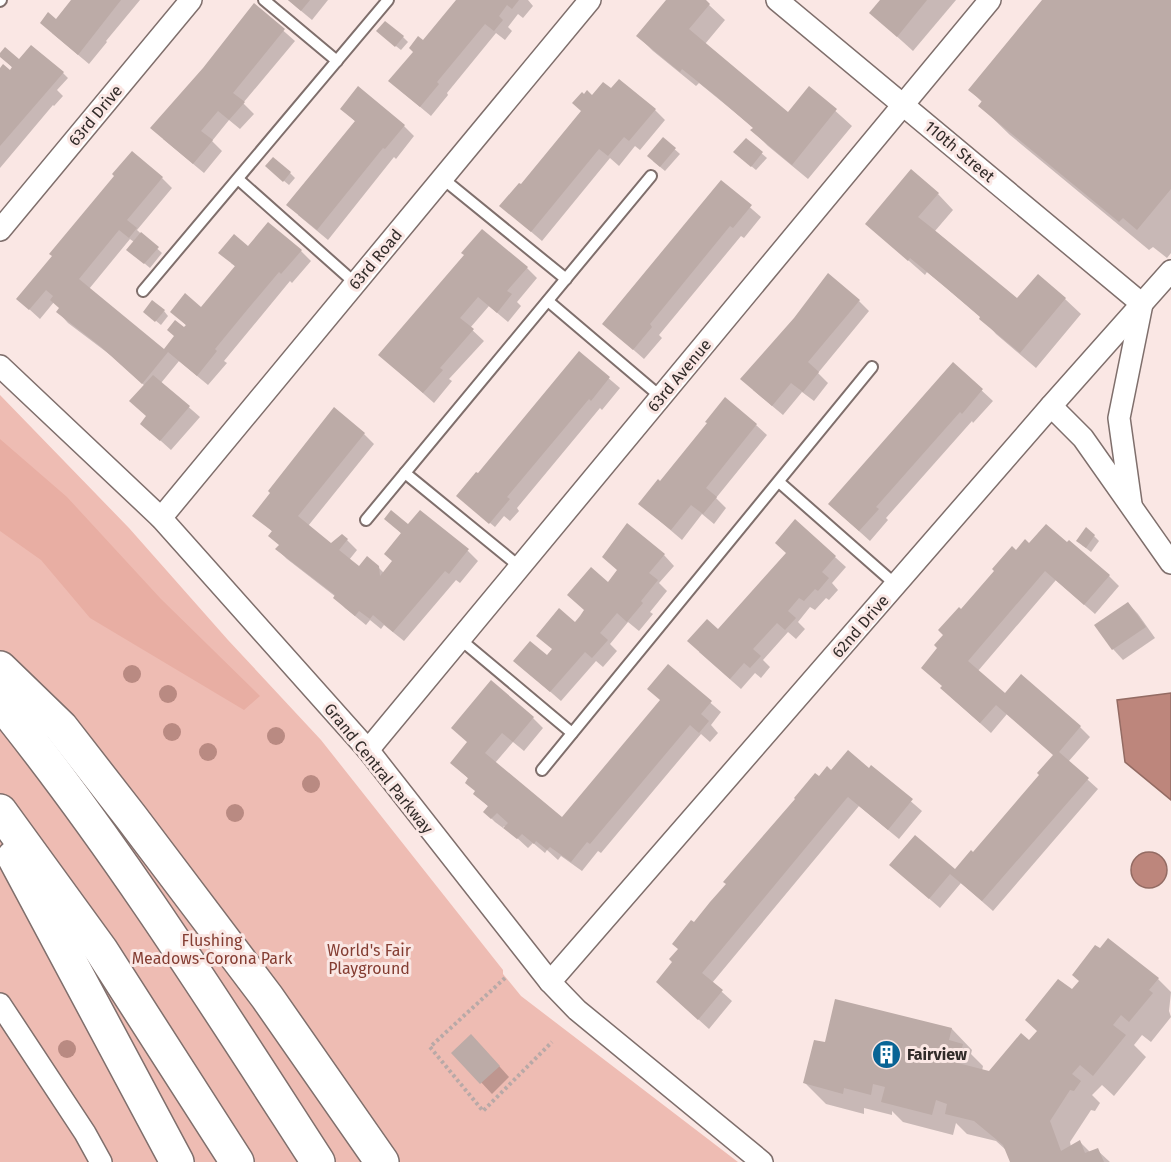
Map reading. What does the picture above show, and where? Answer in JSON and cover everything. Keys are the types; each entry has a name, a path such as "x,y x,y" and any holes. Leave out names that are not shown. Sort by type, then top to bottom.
{"highway":[{"path":"0,668 62,727 261,988 382,1162"},
{"path":"0,702 127,872 318,1162"},
{"path":"0,812 101,950 237,1162"},
{"path":"0,831 177,1162"}],"street":[{"name":"63rd Drive","path":"0,230 191,0"},
{"name":"63rd Road","path":"161,518 590,0"},
{"name":"110th Street","path":"777,0 1142,304"},
{"name":"63rd Avenue","path":"368,750 990,0"},
{"name":"62nd Drive","path":"550,982 1171,271"},
{"path":"1131,504 1119,418 1142,304"},
{"name":"Grand Central Parkway","path":"0,366 161,518 368,750 550,982 578,1010 762,1162"},
{"path":"1051,406 1083,438 1171,563"},
{"path":"0,1004 85,1133 101,1162"}],"lane":[{"path":"264,0 337,61"},
{"path":"143,291 388,0"},
{"path":"366,520 651,176"},
{"path":"238,178 355,283"},
{"path":"442,178 566,279"},
{"path":"548,301 661,397"},
{"path":"542,770 872,367"},
{"path":"405,473 520,567"},
{"path":"779,482 896,584"},
{"path":"461,640 572,733"}],"path":[{"path":"505,978 430,1047 483,1111 552,1042"}],"green space":[{"name":"Flushing Meadows-Corona Park","path":"0,395 129,528 228,640 321,740 503,970 503,974 521,996 738,1162 0,1162"}],"shaded area":[{"path":"0,439 67,497 161,599 260,696 244,710 90,618 41,560 0,531"},
{"path":"1171,693 1171,800 1125,762 1117,700"},
{"path":"1149,852 1162,857 1167,870 1162,883 1149,888 1136,883 1131,870 1136,857"}],"building":[{"path":"71,0 121,0 78,55 40,23 48,12 56,19"},
{"path":"288,0 310,0 301,11"},
{"path":"456,0 519,0 512,9 507,5 499,16 503,20 494,31 485,24 437,82 439,84 420,107 388,81 413,52 409,48 418,36 423,40"},
{"path":"666,0 706,0 710,4 689,29 788,112 809,86 837,109 792,165 750,130 753,128 717,97 682,69 680,72 636,36"},
{"path":"880,0 927,0 897,37 869,13"},
{"path":"1042,0 1171,0 1171,189 1137,230 1123,218 1119,222 978,106 982,101 968,90"},
{"path":"254,3 285,29 233,93 245,102 229,120 218,111 201,131 213,140 193,164 150,128 203,68"},
{"path":"385,21 404,36 395,47 376,31"},
{"path":"31,45 64,72 0,146 0,68 3,64 10,70 12,67 0,57 0,53 5,47 19,59"},
{"path":"619,79 656,109 629,141 624,137 608,156 599,149 531,232 499,206 519,183 521,184 581,111 572,103 582,92 584,94 587,90 592,95 603,82 611,88"},
{"path":"358,86 405,125 385,149 383,148 317,230 286,205 355,121 340,109"},
{"path":"663,137 676,148 660,167 647,156"},
{"path":"746,138 763,152 751,167 733,152"},
{"path":"132,151 163,177 127,220 137,228 129,238 119,230 79,279 164,349 174,336 167,330 175,320 184,327 186,325 170,312 185,293 201,307 235,266 218,253 234,234 248,246 268,222 302,250 281,274 279,272 247,310 215,349 217,351 197,376 168,352 142,384 100,346 56,312 59,308 50,300 53,296 46,290 29,310 16,299 52,256 49,254"},
{"path":"273,157 291,172 283,182 265,166"},
{"path":"911,169 939,193 918,217 1017,298 1038,274 1066,298 1020,353 944,286 910,258 908,261 865,224"},
{"path":"721,180 752,205 733,228 730,226 650,324 652,327 633,350 602,324"},
{"path":"482,229 528,267 507,291 512,294 497,313 478,297 460,318 474,329 440,368 443,370 423,393 378,355 464,255 461,253"},
{"path":"141,232 159,247 144,264 126,250"},
{"path":"828,273 860,300 808,362 819,372 803,392 791,383 772,406 740,379 794,318"},
{"path":"152,300 165,310 155,322 143,312"},
{"path":"579,351 610,377 507,497 510,499 489,524 456,496 476,472 478,473"},
{"path":"953,362 983,389 876,507 879,509 859,531 828,504"},
{"path":"153,375 190,406 160,441 140,424 146,416 129,401"},
{"path":"725,397 757,424 706,488 717,497 703,514 691,505 671,530 638,504 658,479 660,481"},
{"path":"334,407 365,433 298,516 331,543 342,534 348,539 339,550 359,566 367,556 379,566 380,576 392,561 384,554 401,533 384,519 391,510 408,524 420,510 469,549 449,574 445,571 393,632 373,615 370,619 359,611 355,616 333,598 335,595 275,549 279,545 268,536 272,531 252,516 270,493 268,491"},
{"path":"795,519 836,556 822,572 829,578 818,591 815,589 804,601 799,598 788,611 796,618 785,630 777,623 753,649 761,656 750,668 744,663 730,679 687,641 707,619 718,629 786,553 775,543"},
{"path":"627,523 665,554 649,573 658,580 627,622 617,613 600,633 608,640 592,658 585,652 550,692 513,661 530,641 547,655 552,649 536,636 559,608 575,622 580,616 584,610 567,595 591,567 608,582 617,570 602,557"},
{"path":"1046,524 1067,542 1069,540 1110,575 1084,605 1045,571 968,661 1005,693 1021,674 1081,726 1059,752 1089,778 982,901 950,874 929,899 889,865 915,835 955,869 971,850 973,852 1039,775 1037,773 1053,755 996,705 980,723 921,668 937,648 934,645 943,635 938,630 959,607 961,609 1012,546 1016,550 1025,539 1029,543"},
{"path":"1086,527 1095,535 1086,548 1076,541"},
{"path":"1128,602 1146,627 1112,650 1094,625"},
{"path":"668,664 712,701 701,714 709,721 699,733 690,725 590,844 587,842 571,862 550,847 547,850 536,841 534,844 522,834 517,839 503,828 508,823 497,813 491,819 483,812 488,806 473,794 475,791 465,783 468,778 450,763 467,742 451,728 491,680 534,717 513,742 502,733 485,753 562,817 660,700 647,689"},
{"path":"848,750 869,768 871,765 913,799 888,830 848,797 846,799 702,973 723,990 698,1020 656,982 672,962 669,959 678,949 672,944 691,920 694,922 726,884 723,882 815,773 819,776 827,766 831,770"},
{"name":"Fairview","path":"1108,938 1159,978 1149,990 1153,993 1129,1022 1121,1015 1113,1025 1126,1035 1093,1076 1080,1065 1072,1074 1081,1081 1074,1091 1070,1090 1050,1121 1061,1151 1080,1140 1085,1153 1098,1148 1104,1162 1010,1162 1003,1145 974,1121 945,1114 947,1104 936,1100 932,1115 881,1102 885,1087 873,1084 871,1095 844,1088 843,1094 803,1083 814,1040 825,1042 835,999 952,1028 949,1040 963,1044 958,1063 989,1071 1021,1033 1029,1040 1037,1031 1025,1020 1058,979 1072,989 1079,981 1072,975 1095,945 1100,948"},
{"path":"471,1034 500,1066 480,1084 451,1053"}],"place":[{"name":"Fairview","path":"886,1054"}],"park label":[{"name":"World's Fair Playground","path":"369,959"}]}
